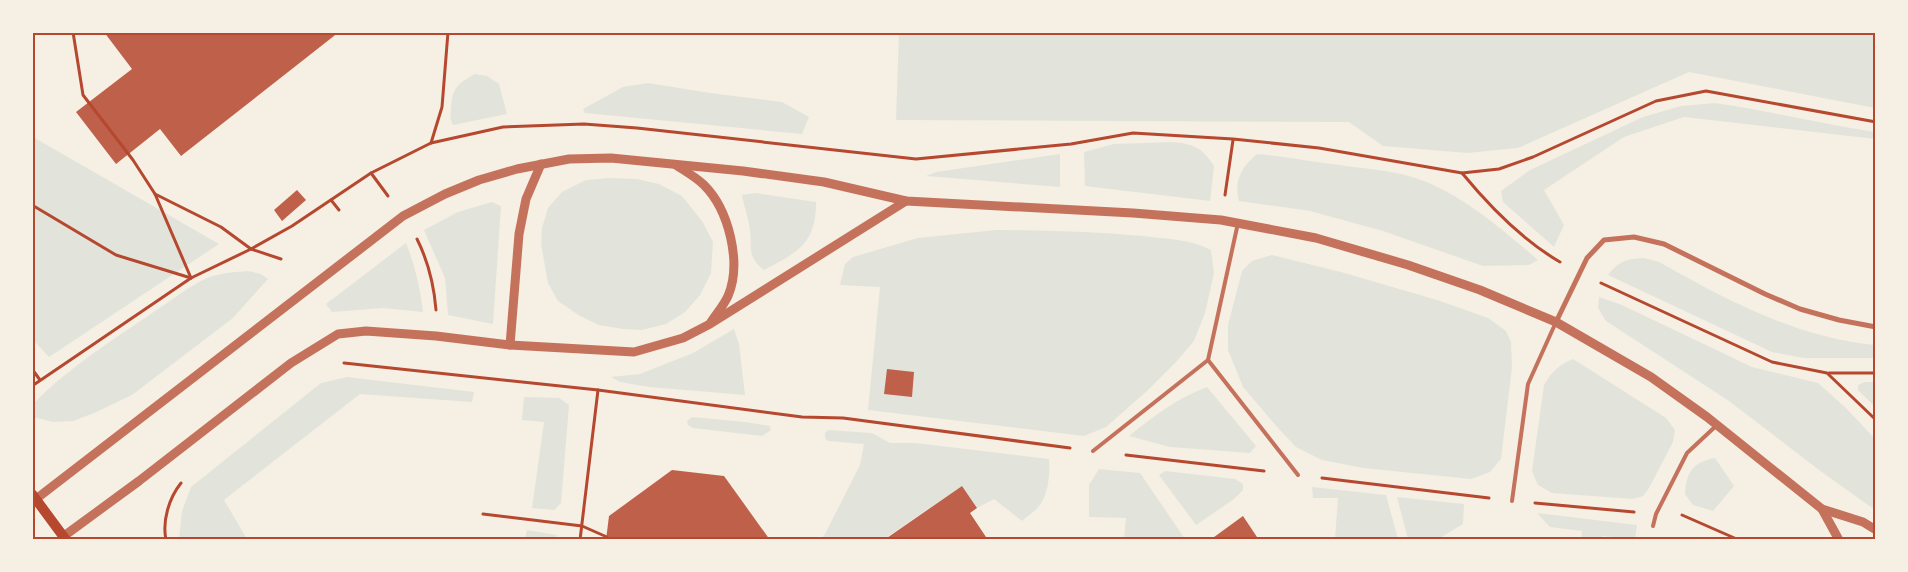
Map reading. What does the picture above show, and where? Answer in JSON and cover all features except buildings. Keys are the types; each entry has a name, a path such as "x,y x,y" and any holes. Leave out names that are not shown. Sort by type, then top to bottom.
{"main road":[{"path":"34,498 63,538"}],"street":[{"path":"34,498 403,216 445,194 517,168 570,158 611,158 824,182 906,201 1133,213 1221,220 1316,238 1408,265 1480,290 1556,322 1651,377 1717,425 1822,509 1863,522 1876,530"},
{"path":"510,345 519,234 526,199 541,164"},
{"path":"674,164 704,185 722,208 733,246 734,272 728,296 710,324"},
{"path":"63,538 291,363 338,334 366,331 436,336 510,345 634,352 683,338 710,324 906,201"},
{"path":"1556,322 1587,258 1604,240 1634,237 1664,244 1765,294 1800,308 1839,320 1876,327"},
{"path":"1822,509 1839,540"}],"lane":[{"path":"1093,451 1208,360 1238,223"},
{"path":"1512,501 1528,384 1556,322"},
{"path":"1208,360 1298,475"},
{"path":"1653,526 1656,514 1687,453 1717,425"}],"path":[{"path":"73,32 83,95 133,160 155,194 191,278"},
{"path":"431,142 442,107 448,32"},
{"path":"32,386 191,278 292,226 371,173 431,142 503,127 584,124 637,128 916,159 1071,144 1134,133 1233,139 1320,148 1462,174 1499,169 1533,157 1656,101 1706,91 1876,122"},
{"path":"337,365 343,363 360,364 436,372 434,290 426,257 403,216 371,173"},
{"path":"1462,174 1488,204 1540,251 1579,272 1772,362 1828,373 1876,373"},
{"path":"155,194 221,227 250,249 281,259"},
{"path":"331,200 339,210"},
{"path":"32,205 116,255 191,278"},
{"path":"32,369 40,380"},
{"path":"1828,373 1876,420"},
{"path":"580,540 598,390"},
{"path":"166,540 164,532 168,508 179,486 186,479"},
{"path":"483,514 582,526 607,537"}],"shaded area":[{"path":"899,33 1875,33 1875,108 1689,72 1518,148 1467,153 1383,146 1349,122 896,120"},
{"path":"475,74 487,76 499,84 507,114 453,125 450,113 454,91 460,84"},
{"path":"648,83 782,102 809,117 802,134 585,113 583,109 623,87"},
{"path":"1715,103 1875,132 1875,139 1684,117 1624,137 1544,190 1564,225 1554,247 1503,202 1501,191 1530,170 1643,117 1681,106"},
{"path":"33,137 219,244 49,357 33,340"},
{"path":"1172,142 1192,145 1201,151 1214,166 1210,201 1085,186 1084,152 1114,144"},
{"path":"1060,154 1060,187 926,176 936,172"},
{"path":"1257,154 1385,171 1407,175 1429,183 1472,207 1538,260 1529,265 1483,266 1383,231 1310,211 1239,201 1237,187 1240,175"},
{"path":"609,178 637,179 659,184 682,196 702,221 713,242 711,273 700,295 685,312 666,324 642,330 599,325 580,316 558,301 548,283 541,244 542,228 548,208 562,192 586,180"},
{"path":"755,193 816,202 813,228 803,245 786,258 764,270 753,257 742,195"},
{"path":"492,202 501,206 493,324 448,315 445,278 424,230 458,212"},
{"path":"996,230 1143,236 1186,242 1211,250 1214,273 1205,313 1194,341 1147,391 1106,427 1084,436 868,410 880,287 840,285 845,264 853,257 918,238"},
{"path":"406,243 417,277 423,312 383,308 332,312 326,304"},
{"path":"1272,255 1341,272 1437,300 1488,318 1506,331 1511,342 1512,367 1501,459 1490,472 1471,479 1363,468 1322,460 1296,447 1243,387 1228,350 1228,325 1242,271 1252,261"},
{"path":"1644,258 1659,262 1710,290 1790,326 1846,341 1875,345 1875,358 1804,358 1772,352 1608,275 1623,262"},
{"path":"248,271 261,274 268,279 233,318 132,395 73,421 53,422 33,417 33,404 61,378 92,354 180,294 200,281 212,276"},
{"path":"1599,297 1622,305 1752,367 1818,383 1846,408 1875,439 1875,510 1729,401 1606,321 1598,308"},
{"path":"734,329 739,344 745,395 649,387 620,382 611,377 640,374 693,353"},
{"path":"1573,359 1666,418 1675,430 1673,442 1643,496 1633,499 1552,493 1538,485 1532,471 1544,385 1556,369"},
{"path":"347,377 474,392 472,402 360,394 224,500 247,539 179,539 182,511 191,487 321,383"},
{"path":"1865,382 1875,382 1875,407 1858,390 1858,385"},
{"path":"1207,387 1256,446 1250,453 1170,447 1129,436 1176,402"},
{"path":"524,397 559,398 569,405 561,503 554,510 532,508 544,422 522,420"},
{"path":"692,417 770,426 771,430 762,436 693,428 688,425 687,421"},
{"path":"828,430 872,433 890,443 916,443 1049,459 1047,488 1040,505 1022,521 994,499 977,508 962,486 884,539 821,539 860,465 864,444 828,441 825,438 825,433"},
{"path":"1715,458 1734,486 1713,511 1693,505 1685,494 1687,480 1692,469 1701,462"},
{"path":"1099,469 1140,473 1185,539 1124,539 1126,518 1089,517 1089,485"},
{"path":"1165,471 1235,479 1243,484 1243,490 1234,499 1196,525 1159,475"},
{"path":"1312,487 1386,495 1398,539 1335,539 1338,498 1313,498"},
{"path":"1397,497 1464,504 1463,524 1438,539 1408,539"},
{"path":"1537,513 1637,525 1635,539 1602,536 1601,539 1581,539 1582,531 1550,527"},
{"path":"527,530 557,535 556,539 525,539"}]}
